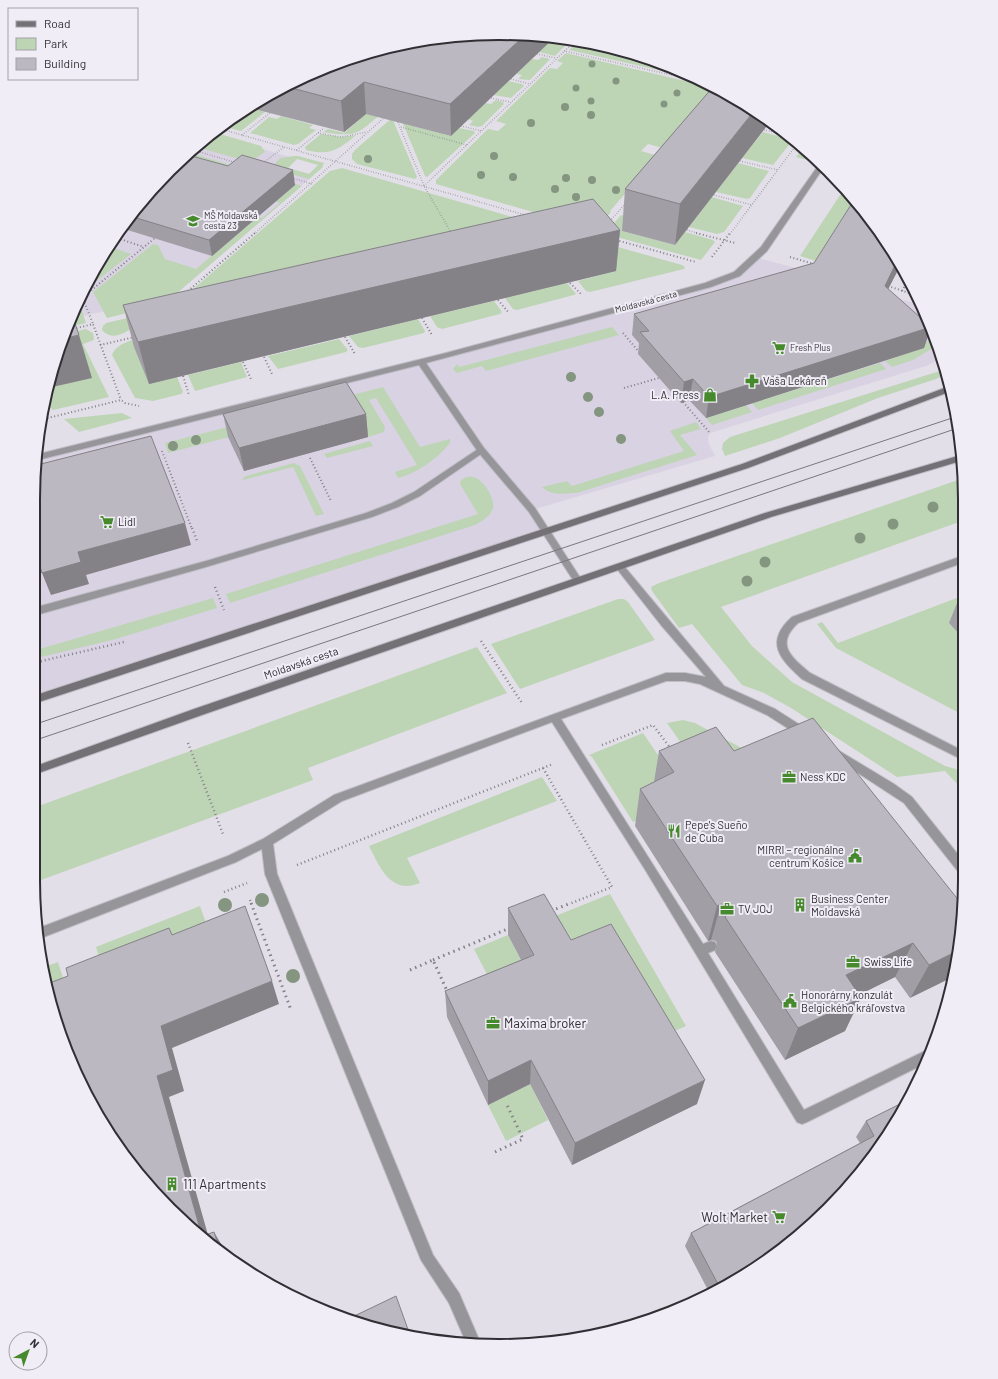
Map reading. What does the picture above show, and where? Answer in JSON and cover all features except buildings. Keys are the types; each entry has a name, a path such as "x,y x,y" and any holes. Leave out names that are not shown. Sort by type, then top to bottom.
{"street":[{"name":"Moldavská cesta","path":"42,456 421,362 708,286 737,274 764,249 819,169"},
{"path":"421,362 481,450 532,510 578,581"},
{"path":"40,698 745,466 944,390"},
{"path":"40,610 206,564 342,523 407,500 429,487 481,450"},
{"name":"Moldavská cesta","path":"40,768 206,709 768,515 908,475 956,460"},
{"path":"958,559 795,620 785,627 781,637 782,648 786,658 806,676 958,753"},
{"path":"620,567 664,622 722,689"},
{"path":"43,932 232,859 267,842 338,798 666,677 685,677 702,680 771,712 814,739"},
{"path":"554,718 654,866 706,949 802,1118 922,1057"},
{"path":"826,747 908,800 958,864"},
{"path":"267,842 272,874 428,1260 454,1298 471,1338"}],"path":[{"path":"424,186 569,46"},
{"path":"564,51 678,77"},
{"path":"537,54 556,58"},
{"path":"511,79 530,84"},
{"path":"491,98 510,102"},
{"path":"242,135 270,113"},
{"path":"188,292 338,162 367,132 387,116"},
{"path":"395,117 401,127 424,186 455,240"},
{"path":"461,126 482,131"},
{"path":"401,127 467,145"},
{"path":"297,150 324,128"},
{"path":"764,130 774,132"},
{"path":"226,131 529,216"},
{"path":"318,133 341,136 367,132"},
{"path":"261,164 284,147"},
{"path":"710,259 794,148"},
{"path":"199,152 242,164"},
{"path":"740,161 778,170"},
{"path":"292,178 312,184"},
{"path":"714,195 752,204"},
{"path":"609,223 629,200"},
{"path":"687,230 817,264"},
{"path":"90,289 155,238"},
{"path":"121,239 144,247"},
{"path":"611,239 699,263"},
{"path":"570,283 585,298 578,299"},
{"path":"902,291 905,285"},
{"path":"887,286 910,293"},
{"path":"498,300 512,316"},
{"path":"84,302 121,400 125,403 142,406"},
{"path":"422,318 433,336 425,338"},
{"path":"73,329 94,324"},
{"path":"134,338 140,332"},
{"path":"100,345 142,336"},
{"path":"346,337 356,355"},
{"path":"264,357 274,377"},
{"path":"243,362 252,382"},
{"path":"183,376 190,398"},
{"path":"624,388 659,378"},
{"path":"48,417 121,400"},
{"path":"684,402 710,433"},
{"path":"135,405 156,428 163,454 224,610"},
{"path":"310,458 342,523"},
{"path":"480,638 536,724"},
{"path":"550,912 612,887 542,768 654,725 675,756"},
{"path":"188,743 217,816 232,859"},
{"path":"244,884 247,892"},
{"path":"250,899 291,1010"},
{"path":"410,970 516,926"},
{"path":"433,960 451,1000"},
{"path":"495,1152 523,1139 507,1105"}],"shaded area":[{"name":"MŠ Moldavská cesta 23","path":"219,136 297,159 287,168 314,175 174,296 78,317 101,269 135,220 174,174"},
{"path":"755,257 914,303 937,361 710,433 708,438 709,444 715,456 532,510 546,532 40,698 40,499 42,456 156,428 708,285 737,274"}],"green space":[{"path":"521,41 566,45 555,56 539,52 546,45"},
{"path":"573,46 589,49 647,64 668,72 569,50"},
{"path":"566,53 692,83 712,92 666,149 648,144 641,151 658,156 610,211 611,212 599,226 588,228 436,184 436,180 488,129 498,131 506,124 496,121 550,68 557,69 563,63 557,61"},
{"path":"542,57 550,59 530,80 518,79 522,75 516,74 532,59 538,60"},
{"path":"508,81 522,84 524,86 511,98 493,95"},
{"path":"496,100 503,102 504,104 482,126 478,127 469,125 473,121 468,119 485,103 491,104"},
{"path":"256,110 265,112 241,131 229,128"},
{"path":"368,112 383,112 368,125 351,134 334,134 323,132 328,129 344,133"},
{"path":"398,112 409,125 451,136 459,128 474,131 475,133 427,177 425,176"},
{"path":"281,116 313,125 309,128 316,130 298,144 294,145 250,133 269,117 277,119"},
{"path":"392,118 417,177 415,179 357,164 352,159 352,154 356,149"},
{"path":"763,132 780,137 790,144 773,165 742,158"},
{"path":"221,134 261,146 265,152 254,159 243,160 203,149"},
{"path":"321,134 341,137 356,135 339,148 327,152 314,152 306,150 305,147"},
{"path":"800,152 809,160 796,157"},
{"path":"195,155 302,186 164,304 107,318 93,292 153,244 158,245 165,259 196,269 236,235 233,209 262,218 280,203 174,174"},
{"path":"298,156 324,163 322,168 309,179 280,171 275,167 276,162 281,158","holes":["297,159 318,165 309,174 288,168"]},
{"path":"738,163 769,171 750,198 747,199 716,192"},
{"path":"342,168 558,230 163,315 330,171"},
{"path":"841,193 852,206 816,261 800,256"},
{"path":"712,197 743,206 724,232 717,234 689,227"},
{"path":"621,215 628,217 622,231 675,245 685,232 713,240 715,242 701,260 613,236 608,230"},
{"path":"582,237 685,267 684,269 590,292 586,291 578,281 616,271"},
{"path":"114,248 131,254 94,283"},
{"path":"567,283 576,294 517,310 513,309 505,298"},
{"path":"494,301 502,312 500,314 442,329 437,327 430,316"},
{"path":"81,309 86,323 74,326"},
{"path":"153,312 128,331 121,334 114,336 107,334 102,330 106,323"},
{"path":"418,319 425,331 424,333 363,348 358,347 349,336"},
{"path":"612,327 619,335 486,371 482,366 457,373 453,369 457,364 459,367"},
{"path":"86,329 93,333 94,340 83,344 109,397 53,410 50,407 64,351 71,332"},
{"path":"160,334 183,392 181,394 153,401 135,398 112,355 115,350 126,342"},
{"path":"339,339 348,350 346,352 278,369 268,356"},
{"path":"930,340 933,348 913,360 892,367 885,361 908,353"},
{"path":"241,362 247,377 195,391 188,375"},
{"path":"880,363 886,369 758,410 752,403"},
{"path":"940,371 941,376 936,379 878,398 780,438 725,456 722,449 723,443 730,437"},
{"path":"383,387 420,447 450,439 450,443 434,459 413,473 398,478 395,472 417,465 376,398 369,400 385,427 384,432 368,437 298,409"},
{"path":"746,405 752,412 712,425 706,418"},
{"path":"122,413 132,418 79,432 64,419"},
{"path":"278,414 286,422 168,453 165,443"},
{"path":"696,422 701,429 680,435 697,455 577,493 554,493 542,487 567,481 572,486 684,451 670,431"},
{"path":"370,441 373,446 327,458 324,454"},
{"path":"294,463 300,466 324,514 316,516 293,467 243,480 246,476"},
{"path":"466,477 477,478 481,481 488,489 493,504 492,511 486,518 475,525 230,603 226,594 478,514 460,484 461,480"},
{"path":"957,480 958,522 721,607 752,646 792,682 945,766 958,770 958,785 945,771 897,777 791,708 764,693 742,685 692,624 679,628 652,591 651,587"},
{"path":"213,598 217,608 116,639 40,657 40,649"},
{"path":"958,598 958,712 836,648 817,624 822,622 838,643"},
{"path":"618,599 624,599 628,602 655,640 520,689 491,644"},
{"path":"477,647 507,693 308,768 313,780 40,880 40,805"},
{"path":"683,720 695,723 751,753 699,769 667,723"},
{"path":"643,733 675,780 665,809 633,822 592,757 589,755"},
{"path":"542,777 557,801 407,858 420,883 407,886 393,882 383,872 369,846"},
{"path":"610,894 686,1026 659,1038 568,967 543,921"},
{"path":"200,906 214,946 106,981 96,947"},
{"path":"508,935 532,982 498,996 474,949"},
{"path":"58,962 71,1003 59,1008 49,970 48,965"},
{"path":"530,1084 548,1120 506,1141 488,1105"}],"tram line":[{"path":"40,723 951,418"},
{"path":"40,739 952,430"}],"place":[{"name":"MŠ Moldavská cesta 23","path":"193,221"},
{"name":"Fresh Plus","path":"779,348"},
{"name":"Vaša Lekáreň","path":"752,381"},
{"name":"L.A. Press","path":"710,395"},
{"name":"Lidl","path":"107,522"},
{"name":"Ness KDC","path":"789,777"},
{"name":"Pepe's Sueño de Cuba","path":"674,831"},
{"name":"MIRRI – regionálne centrum Košice","path":"855,856"},
{"name":"Business Center Moldavská","path":"800,905"},
{"name":"TV JOJ","path":"727,909"},
{"name":"Swiss Life","path":"853,962"},
{"name":"Honorárny konzulát Belgického kráľovstva","path":"790,1001"},
{"name":"Maxima broker","path":"493,1023"},
{"name":"111 Apartments","path":"172,1184"},
{"name":"Wolt Market","path":"779,1217"}]}
